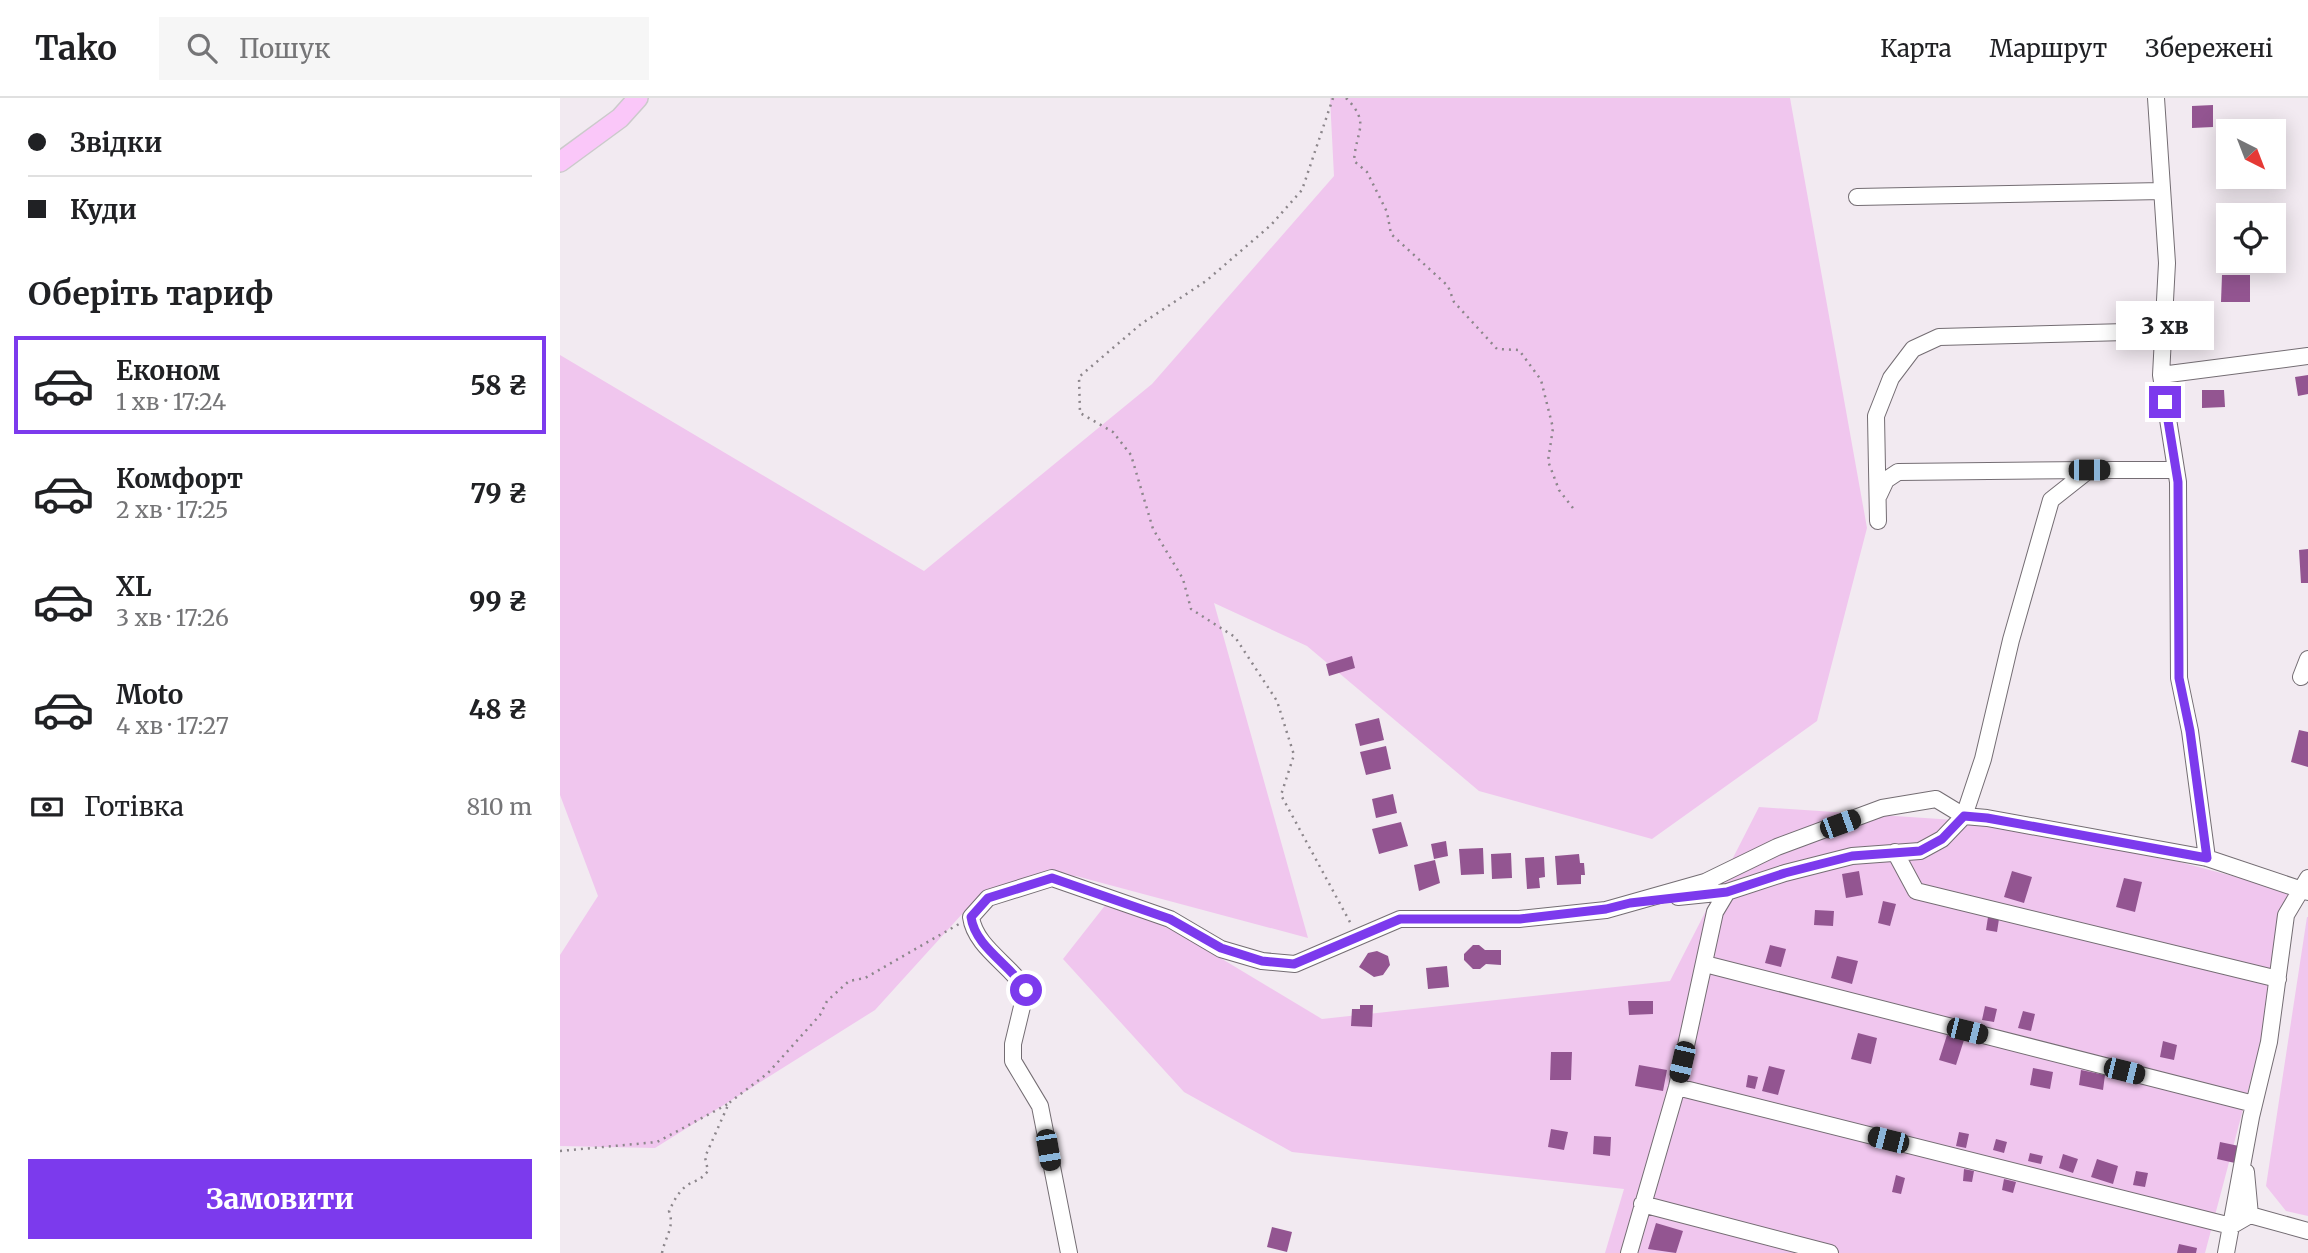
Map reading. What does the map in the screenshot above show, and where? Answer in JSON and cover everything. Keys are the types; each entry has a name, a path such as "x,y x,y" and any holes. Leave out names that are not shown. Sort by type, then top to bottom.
{"main road":[{"path":"560,162 620,118 638,98"}],"street":[{"path":"2156,98 2167,263 2161,375 2178,482 2179,678 2190,731 2207,858"},
{"path":"1857,197 2162,191"},
{"path":"1878,521 1876,416 1891,378 1913,349 1939,337 2164,331"},
{"path":"2161,375 2308,356"},
{"path":"1630,903 1727,892 1785,873 1852,856 1920,851 1942,839 1964,816 1983,760 2011,640 2051,500 2089,470"},
{"path":"1877,499 1886,480 1898,472 2170,470"},
{"path":"2301,677 2308,659"},
{"path":"1069,1253 1040,1106 1013,1061 1013,1044 1026,990 972,928 971,917 988,898 1052,878 1170,919 1221,948 1262,961 1294,964 1400,919 1520,919 1606,909 1630,903 1705,882 1777,847 1882,808 1936,799 1964,816 2207,858 2305,887 2286,915 2269,1042 2226,1253"},
{"path":"1895,852 1916,891 2278,979"},
{"path":"1629,1253 1676,1087 1705,964 1714,912 1727,892"},
{"path":"1705,964 2255,1104"},
{"path":"1676,1087 2231,1226 2250,1215 2308,1231"},
{"path":"2245,1153 2250,1215"},
{"path":"1642,1204 1830,1253"}],"path":[{"path":"1333,98 1301,190 1271,225 1206,281 1141,324 1079,377 1080,413 1113,432 1131,455 1153,529 1183,579 1191,609 1235,637 1277,701 1294,755 1281,795 1357,936"},
{"path":"1346,98 1358,110 1361,123 1354,161 1367,172 1387,212 1391,234 1448,286 1454,302 1497,349 1519,350 1541,380 1553,428 1548,461 1559,490 1576,512"},
{"path":"560,1151 657,1142 729,1103 768,1073 820,1016 827,1001 849,981 865,978 971,917"},
{"path":"662,1253 671,1230 669,1211 681,1191 702,1179 708,1171 705,1157 729,1103"}],"shaded area":[{"path":"1330,98 1790,98 1867,528 1817,721 1652,839 1479,791 1307,646 1214,603 1308,938 1076,876 963,913 875,1010 655,1148 560,1146 560,955 598,896 560,795 560,355 924,571 1152,384 1334,176"},
{"path":"1759,807 2044,826 2300,894 2205,1253 1605,1253 1624,1189 1292,1152 1184,1092 1063,959 1114,894 1322,1019 1670,981"},
{"path":"2307,917 2308,1216 2286,1211 2266,1186"}],"building":[{"path":"2213,105 2213,127 2192,128 2192,106"},
{"path":"2222,275 2250,275 2250,302 2221,302"},
{"path":"2308,375 2308,394 2298,396 2295,377"},
{"path":"2202,390 2224,390 2225,407 2202,408"},
{"path":"2308,549 2308,583 2301,583 2299,550"},
{"path":"1352,656 1355,668 1329,676 1326,664"},
{"path":"1379,718 1384,740 1360,746 1355,724"},
{"path":"2299,730 2308,732 2308,767 2291,762"},
{"path":"1386,746 1391,769 1366,775 1360,752"},
{"path":"1393,794 1397,813 1376,818 1372,799"},
{"path":"1401,822 1408,846 1379,854 1372,829"},
{"path":"1446,841 1448,856 1434,859 1431,844"},
{"path":"1483,848 1484,874 1461,875 1459,849"},
{"path":"1511,853 1512,878 1492,879 1491,854"},
{"path":"1579,854 1580,863 1584,863 1585,875 1581,875 1581,884 1557,885 1555,856"},
{"path":"1544,857 1545,877 1539,878 1540,888 1527,889 1525,858"},
{"path":"1435,860 1440,883 1419,891 1414,865"},
{"path":"1859,871 1863,895 1846,898 1842,874"},
{"path":"2012,871 2032,877 2024,903 2004,897"},
{"path":"2124,878 2142,882 2135,912 2116,907"},
{"path":"1883,901 1896,904 1890,926 1878,923"},
{"path":"1815,910 1834,911 1833,926 1814,925"},
{"path":"1988,917 1999,919 1997,932 1986,930"},
{"path":"1473,945 1479,945 1485,950 1501,950 1501,965 1486,964 1480,969 1473,969 1464,960 1464,954"},
{"path":"1770,945 1786,949 1781,967 1765,963"},
{"path":"1377,951 1388,956 1390,965 1383,975 1374,977 1359,967 1368,953"},
{"path":"1837,956 1858,961 1852,984 1831,978"},
{"path":"1447,966 1449,987 1428,989 1426,968"},
{"path":"1628,1001 1653,1001 1653,1014 1629,1015"},
{"path":"1360,1005 1373,1005 1372,1027 1351,1026 1352,1009 1360,1009"},
{"path":"1985,1006 1997,1009 1994,1022 1982,1020"},
{"path":"2023,1011 2035,1014 2031,1031 2018,1028"},
{"path":"1858,1033 1877,1038 1871,1064 1851,1059"},
{"path":"1947,1035 1964,1040 1956,1065 1939,1060"},
{"path":"2163,1041 2177,1045 2174,1060 2160,1057"},
{"path":"1551,1052 1572,1052 1571,1080 1550,1080"},
{"path":"1639,1065 1667,1070 1663,1091 1635,1086"},
{"path":"1769,1066 1785,1070 1778,1095 1762,1091"},
{"path":"2033,1068 2053,1072 2050,1089 2030,1085"},
{"path":"2081,1070 2105,1075 2103,1090 2079,1085"},
{"path":"1748,1075 1758,1077 1755,1089 1746,1087"},
{"path":"1551,1129 1568,1132 1564,1150 1548,1147"},
{"path":"1959,1132 1969,1134 1966,1148 1956,1146"},
{"path":"1594,1136 1611,1137 1610,1156 1593,1154"},
{"path":"1996,1139 2007,1142 2004,1153 1993,1150"},
{"path":"2220,1142 2239,1146 2235,1163 2217,1159"},
{"path":"2030,1153 2043,1156 2041,1164 2028,1161"},
{"path":"2063,1154 2078,1159 2073,1173 2059,1168"},
{"path":"2097,1159 2118,1166 2113,1184 2091,1177"},
{"path":"1964,1169 1974,1171 1972,1182 1963,1181"},
{"path":"2136,1171 2148,1173 2145,1187 2133,1185"},
{"path":"1896,1175 1905,1178 1901,1194 1892,1192"},
{"path":"2004,1179 2016,1182 2013,1193 2002,1190"},
{"path":"1656,1223 1683,1231 1676,1253 1648,1249"},
{"path":"1272,1227 1292,1232 1287,1252 1267,1247"},
{"path":"2179,1244 2197,1248 2196,1253 2177,1253"}],"route":[{"path":"1026,990 972,928 971,917 988,898 1052,878 1170,919 1221,948 1262,961 1294,964 1400,919 1520,919 1606,909 1630,903 1727,892 1785,873 1852,856 1920,851 1942,839 1964,816 2207,858 2190,731 2179,678 2178,482 2165,402"}]}
